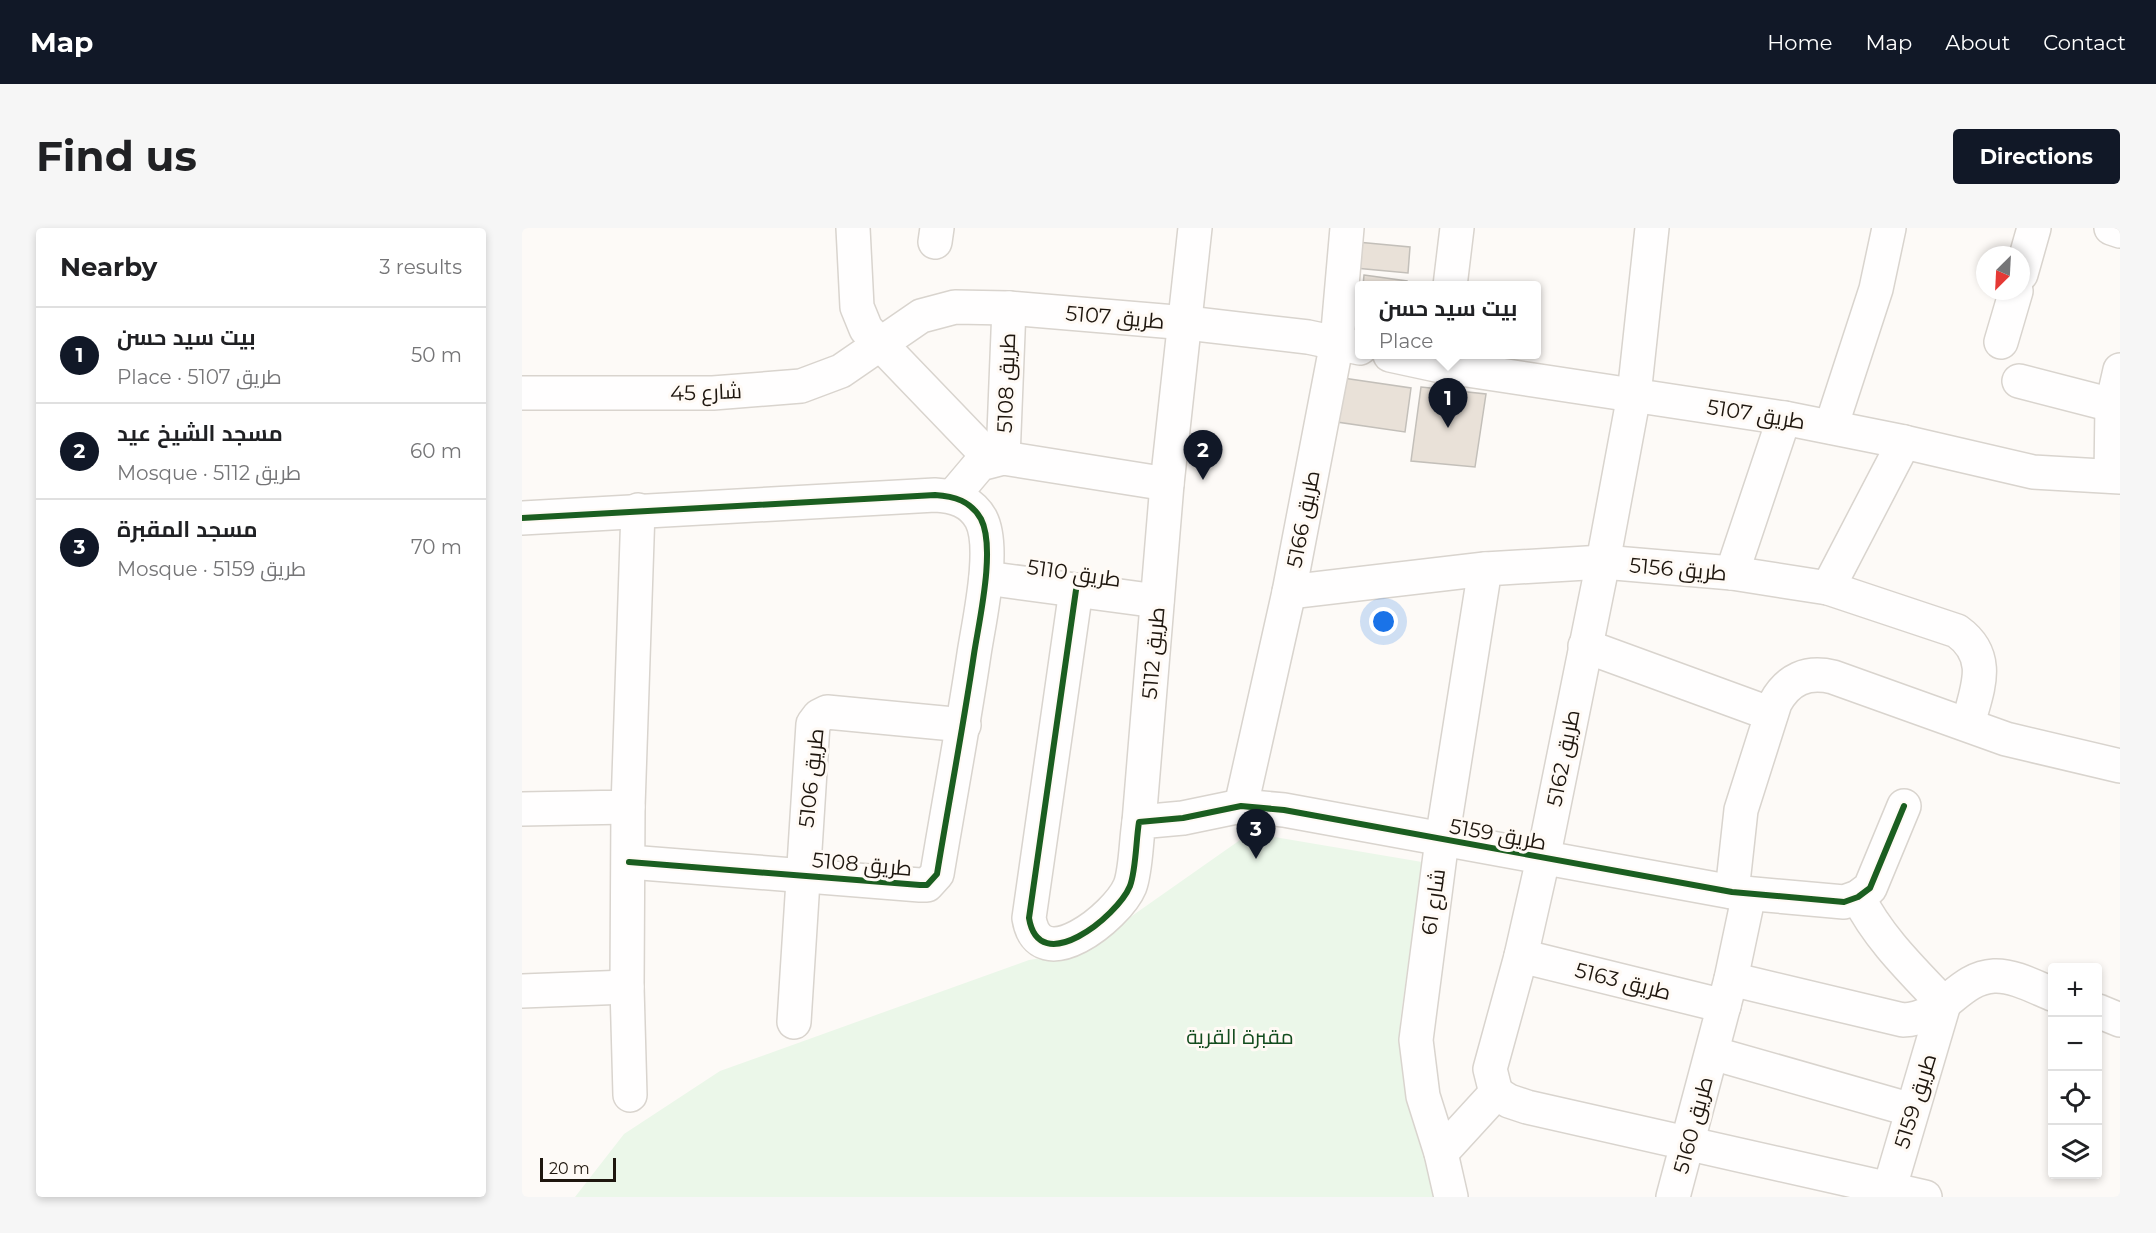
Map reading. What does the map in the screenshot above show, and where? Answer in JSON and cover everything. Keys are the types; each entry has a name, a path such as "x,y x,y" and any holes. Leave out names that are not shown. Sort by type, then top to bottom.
{"street":[{"path":"854,228 857,307 866,329 997,458 1167,484"},
{"name":"طريق 5112","path":"1076,590 1029,918 1031,930 1039,940 1051,945 1063,944 1112,911 1130,886 1139,822 1167,484 1187,323 1195,228"},
{"name":"طريق 5166","path":"1241,806 1348,345 1347,228"},
{"path":"1450,281 1457,228"},
{"name":"طريق 5162","path":"1496,1093 1490,1069 1521,956 1543,859 1604,562 1634,395 1652,228"},
{"path":"1831,427 1876,289 1888,228"},
{"path":"2029,246 2034,228"},
{"path":"2111,228 2120,231"},
{"path":"2001,342 2013,300"},
{"name":"طريق 5107","path":"879,344 932,312 955,307 1187,323 1348,345"},
{"name":"طريق 5108","path":"997,458 1009,309"},
{"name":"شارع 45","path":"522,393 713,393 801,386 842,371 879,344"},
{"name":"طريق 5107","path":"1442,360 1634,395 1784,418 1904,442 2033,472 2116,477"},
{"path":"2116,477 2112,405 2120,370"},
{"path":"2019,381 2112,405"},
{"path":"1732,573 1784,418"},
{"path":"1828,588 1904,442"},
{"path":"953,496 972,471 997,458"},
{"path":"522,518 638,510 953,496 969,504 981,519 986,538 986,578 964,725"},
{"path":"630,1095 627,987 628,807 638,510"},
{"name":"طريق 5156","path":"1289,592 1485,569 1604,562 1732,573 1828,588 1957,631 1968,639 1976,649 1980,662 1980,675 1968,724"},
{"name":"شارع 61","path":"1450,1197 1441,1153 1423,1096 1416,1040 1442,840 1485,569"},
{"name":"طريق 5110","path":"986,578 1157,601"},
{"path":"1586,646 1771,714"},
{"path":"1728,992 1741,893 1741,810 1771,714 1780,692 1788,684 1810,674 1821,674 2015,742 2120,766"},
{"name":"طريق 5106","path":"794,1022 813,724 819,716 827,712 837,712 964,725"},
{"name":"طريق 5108","path":"629,862 920,885 933,881 937,874 964,725"},
{"name":"طريق 5159","path":"1139,822 1183,818 1241,806 1284,810 1543,859 1741,893 1844,902 1858,897"},
{"path":"1904,806 1877,875 1870,888 1858,897 1866,914 1897,954 1944,1004"},
{"path":"522,809 628,807"},
{"name":"طريق 5163","path":"1521,956 1728,992"},
{"name":"طريق 5159","path":"1728,992 1903,1020 1919,1020 1975,980 1995,976 2017,980 2048,992"},
{"path":"522,991 627,987"},
{"name":"طريق 5160","path":"1673,1197 1728,992"},
{"name":"طريق 5159","path":"1888,1193 1944,1004"},
{"path":"2102,1013 2120,1020"},
{"path":"1712,1053 1912,1110"},
{"path":"1441,1153 1496,1093 1509,1101 1527,1107 1888,1193 1924,1197"}],"green space":[{"name":"مقبرة القرية","path":"1250,833 1422,862 1400,1022 1407,1097 1436,1197 575,1197 624,1134 720,1071 1029,960 1082,951"}],"building":[{"path":"1357,242 1410,247 1408,273 1355,268"},
{"path":"1364,275 1407,281 1363,281"},
{"path":"1343,378 1411,388 1405,432 1337,422"},
{"path":"1421,387 1486,394 1475,467 1411,461"}],"cycle path":[{"path":"522,518 935,495 955,498 967,504 981,519 987,548 985,585 937,874 927,885 629,862"},
{"path":"1076,590 1029,918 1036,935 1047,943 1062,943 1078,936 1095,926 1122,899 1132,879 1139,822 1183,818 1241,806 1284,810 1732,892 1844,902 1858,897 1870,888 1904,806"}],"place":[{"name":"بيت سيد حسن","path":"1448,428"},
{"name":"مسجد الشيخ عيد","path":"1203,480"},
{"name":"مسجد المقبرة","path":"1256,859"}]}
